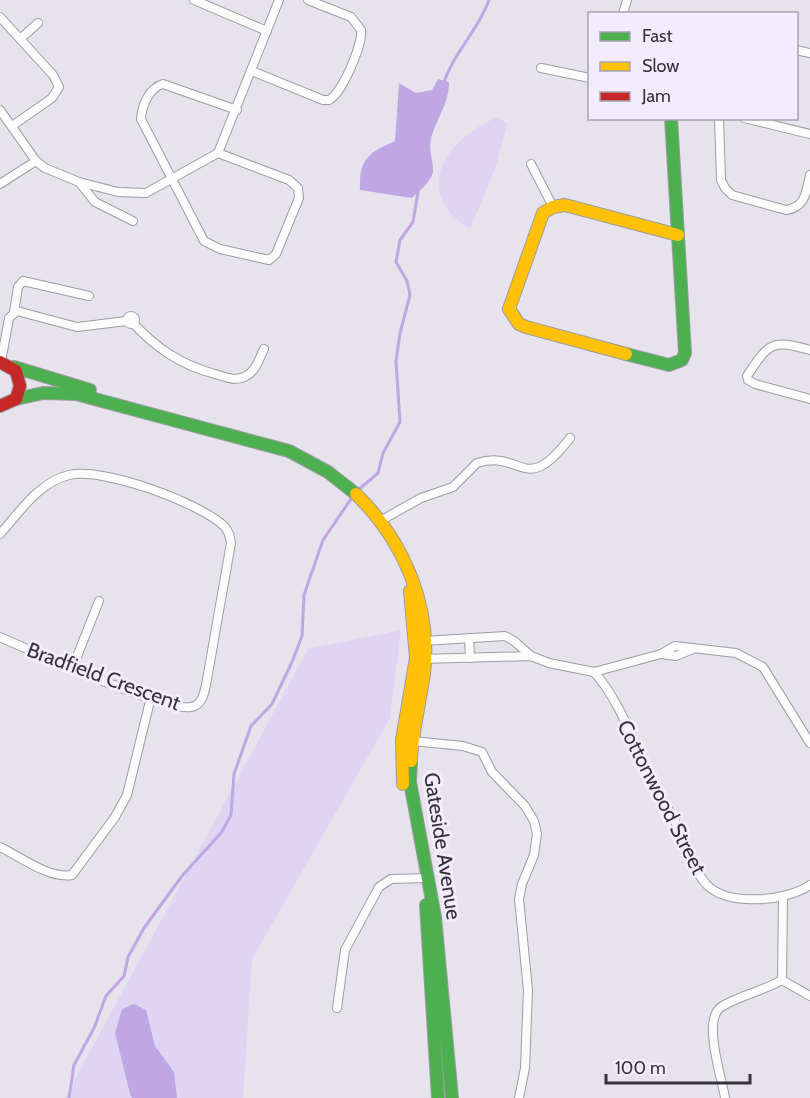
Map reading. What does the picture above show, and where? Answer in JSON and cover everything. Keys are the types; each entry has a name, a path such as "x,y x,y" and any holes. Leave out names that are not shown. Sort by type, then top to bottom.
{"street":[{"path":"194,0 267,31"},
{"path":"0,110 36,161 45,168 79,182 132,194 146,193 172,181 218,153 279,0"},
{"path":"252,71 323,100 332,99 338,94 360,42 361,30 351,17 308,0"},
{"path":"0,17 53,75 59,87 52,98 12,126"},
{"path":"20,39 38,23"},
{"path":"541,68 588,78"},
{"path":"218,153 289,180 298,188 299,198 274,257 256,259 210,246 204,241 141,119 144,104 154,88 167,85 237,110"},
{"path":"671,120 678,235 685,353 682,360 669,365 526,327 514,319 509,306 543,213 554,207 565,205 678,235"},
{"path":"719,120 721,180 732,195 786,210 794,209 803,201 810,175"},
{"path":"752,120 810,134"},
{"path":"0,184 36,161"},
{"path":"531,164 554,207"},
{"path":"79,182 94,202 133,221"},
{"path":"0,362 9,318 14,312 18,287 23,281 89,296"},
{"path":"14,312 20,310 77,327 130,322 157,346 187,365 230,379 238,379 249,374 264,349"},
{"path":"810,350 778,343 772,345 765,350 747,376 751,383 810,399"},
{"name":"Gateside Avenue","path":"0,362 114,397 156,414"},
{"path":"14,367 22,386 16,399"},
{"name":"Gateside Avenue","path":"2,407 16,399 43,393 66,393 156,414 290,451 345,485 380,521 390,537 411,593 421,641 410,782 444,992 452,1098"},
{"path":"380,521 420,498 453,486 477,463 500,462 535,469 554,459 570,438"},
{"name":"Bradfield Crescent","path":"0,534 36,495 54,480 88,472 107,475 166,495 223,526 228,532 231,543 204,694 198,704 189,708 72,669 0,637"},
{"path":"72,669 99,601"},
{"path":"421,641 505,636 531,656 549,663 594,672 661,654 675,646 736,652 753,660 773,680 810,744"},
{"path":"469,638 470,658"},
{"path":"421,659 531,656"},
{"name":"Gateside Avenue","path":"421,659 406,713 401,764 403,786 426,879 438,1098"},
{"name":"Cottonwood Street","path":"594,672 609,692 652,780 685,840 702,879 720,893 768,899 783,898"},
{"path":"0,848 62,876 72,875 79,868 127,795 151,697"},
{"path":"412,741 463,746 482,752 492,772 525,806 534,821 537,834 534,855 522,884 519,899 528,990 525,1068 519,1098"},
{"path":"337,1008 345,950 379,887 391,879 426,879"},
{"path":"782,980 783,898 810,885"},
{"path":"782,980 810,996"},
{"path":"725,1098 712,1033 714,1015 722,1007 782,980"}],"shaded area":[{"path":"438,79 449,82 449,90 431,140 433,172 430,179 412,198 360,190 361,171 367,158 378,149 395,141 399,83 416,93 432,90"},
{"path":"498,117 507,124 496,166 470,229 452,214 441,198 439,182 442,167 451,152 464,138 480,126"},
{"path":"401,630 390,718 252,959 243,1098 65,1098 308,649"},
{"path":"134,1004 146,1010 155,1046 174,1072 177,1098 132,1098 130,1094 115,1033 122,1009"}],"waterway":[{"path":"443,85 447,73 479,22 489,0"},
{"path":"357,491 378,473 383,453 400,422 396,361 400,333 410,295 407,281 396,262 400,240 413,222 418,192"},
{"path":"69,1098 74,1065 94,1028 106,996 124,976 128,957 144,928 182,876 221,833 231,815 234,774 251,726 272,704 292,662 302,636 304,595 323,540 353,496"}],"traffic: fast":[{"path":"626,354 669,365 682,360 685,353 671,120"},
{"path":"14,367 90,390"},
{"path":"16,399 43,393 76,394 289,451 328,472 356,494"},
{"path":"411,761 410,782 435,917 452,1098"},
{"path":"426,905 438,1098"}],"traffic: slow":[{"path":"626,354 526,327 519,324 509,309 543,213 553,207 565,205 678,235"},
{"path":"356,494 373,512 401,554 419,600 424,624 424,674 414,728 411,761"},
{"path":"403,784 402,740 416,658 410,591"}],"traffic: jam":[{"path":"0,362 16,371 20,386 16,399 0,406"}]}
